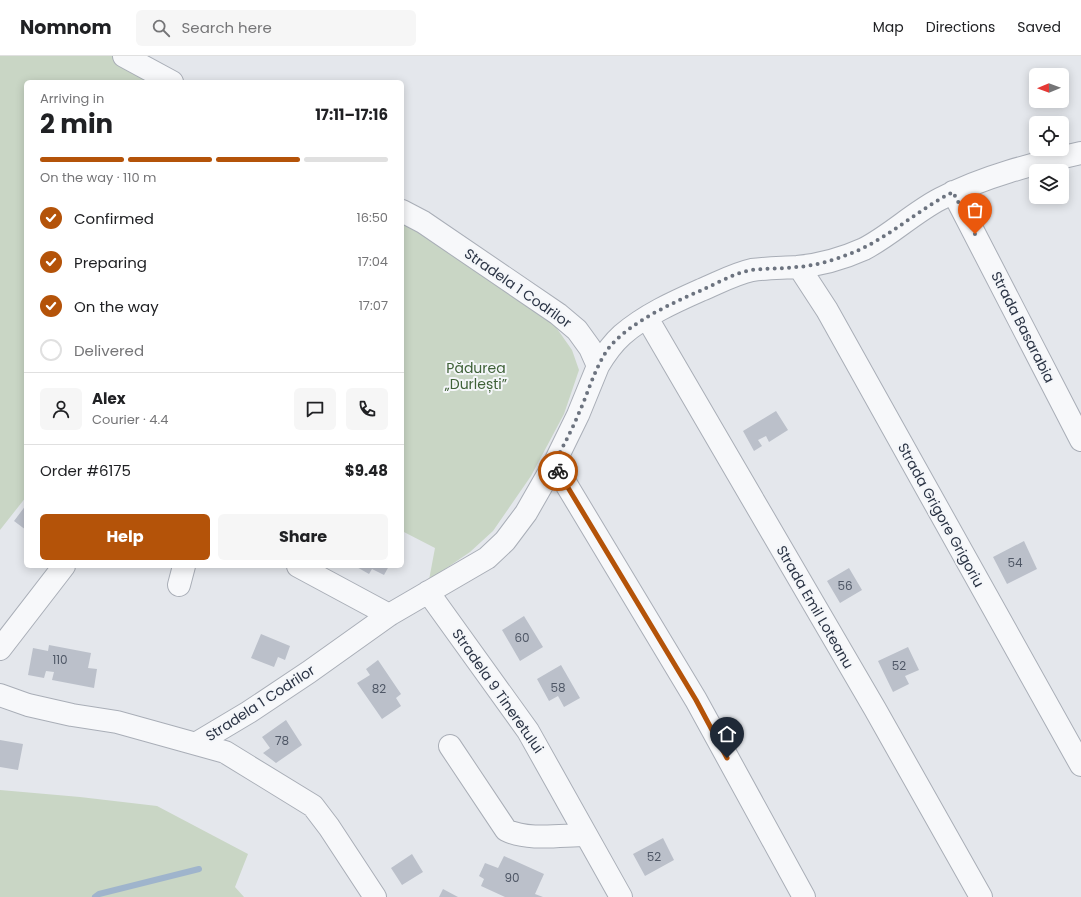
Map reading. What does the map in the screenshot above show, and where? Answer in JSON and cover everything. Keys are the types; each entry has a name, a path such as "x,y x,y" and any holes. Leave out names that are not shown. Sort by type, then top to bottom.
{"street":[{"path":"124,56 168,80"},
{"path":"598,366 608,349 622,335 647,318 682,298 730,277 752,270 799,267 834,260 864,249 890,234 938,200 953,192 993,177 1050,160 1081,153"},
{"name":"Strada Basarabia","path":"953,192 1081,440"},
{"name":"Stradela 1 Codrilor","path":"0,696 28,705 72,715 117,722 197,743 249,712 309,672 389,615 487,558 505,541 526,513 554,464 578,416 598,366 590,348 577,330 558,314 423,222 404,212"},
{"name":"Strada Grigore Grigoriu","path":"799,267 827,310 1081,764"},
{"name":"Strada Emil Loteanu","path":"647,318 875,709 981,897"},
{"path":"554,464 696,700 804,897"},
{"path":"0,649 62,568"},
{"path":"302,568 389,615"},
{"name":"Stradela 9 Tineretului","path":"428,592 528,731 621,897"},
{"path":"197,743 225,752 313,806 329,827 375,897"},
{"path":"450,746 506,830 514,834 525,836 586,834"}],"green space":[{"path":"0,56 112,56 155,80 24,80 24,500 0,530"},
{"name":"Pădurea „Durlești”","path":"404,219 553,323 572,350 579,370 564,414 531,476 493,531 470,552 429,580 435,548 404,532"},
{"path":"0,790 157,806 248,854 235,887 244,897 0,897"}],"building":[{"path":"776,411 788,430 769,442 766,436 758,440 762,446 754,451 743,431"},
{"path":"24,508 24,528 14,521"},
{"path":"1024,541 1037,569 1007,584 993,557"},
{"path":"358,568 388,568 384,575 372,569 369,574"},
{"path":"849,568 862,590 840,603 827,581"},
{"path":"524,616 543,647 520,661 502,630"},
{"path":"261,634 290,646 285,660 278,657 274,667 251,658"},
{"path":"49,645 91,653 88,668 97,669 94,688 52,680 54,672 46,671 44,678 28,675 33,648 48,651"},
{"path":"908,647 919,670 905,676 909,684 893,692 878,661"},
{"path":"378,660 401,694 396,698 401,706 382,719 357,683 370,675 366,669"},
{"path":"561,665 580,698 564,707 558,696 549,701 537,679"},
{"path":"286,720 302,745 276,763 263,753 270,748 262,737"},
{"path":"0,740 23,744 18,770 0,767"},
{"path":"663,838 674,860 645,876 633,854"},
{"path":"412,854 423,872 402,885 391,868"},
{"path":"504,856 544,874 535,894 543,897 505,897 481,886 484,879 479,876 485,863 498,868"},
{"path":"443,889 458,897 439,897"}],"waterway":[{"path":"95,897 99,894 199,869"}],"way so far":[{"path":"558,471 554,464 578,416 598,366 608,349 622,335 660,310 682,298 730,277 752,270 799,267 828,261 864,249 890,234 938,200 953,192 975,234"}],"route":[{"path":"558,471 696,700 727,758"}]}
